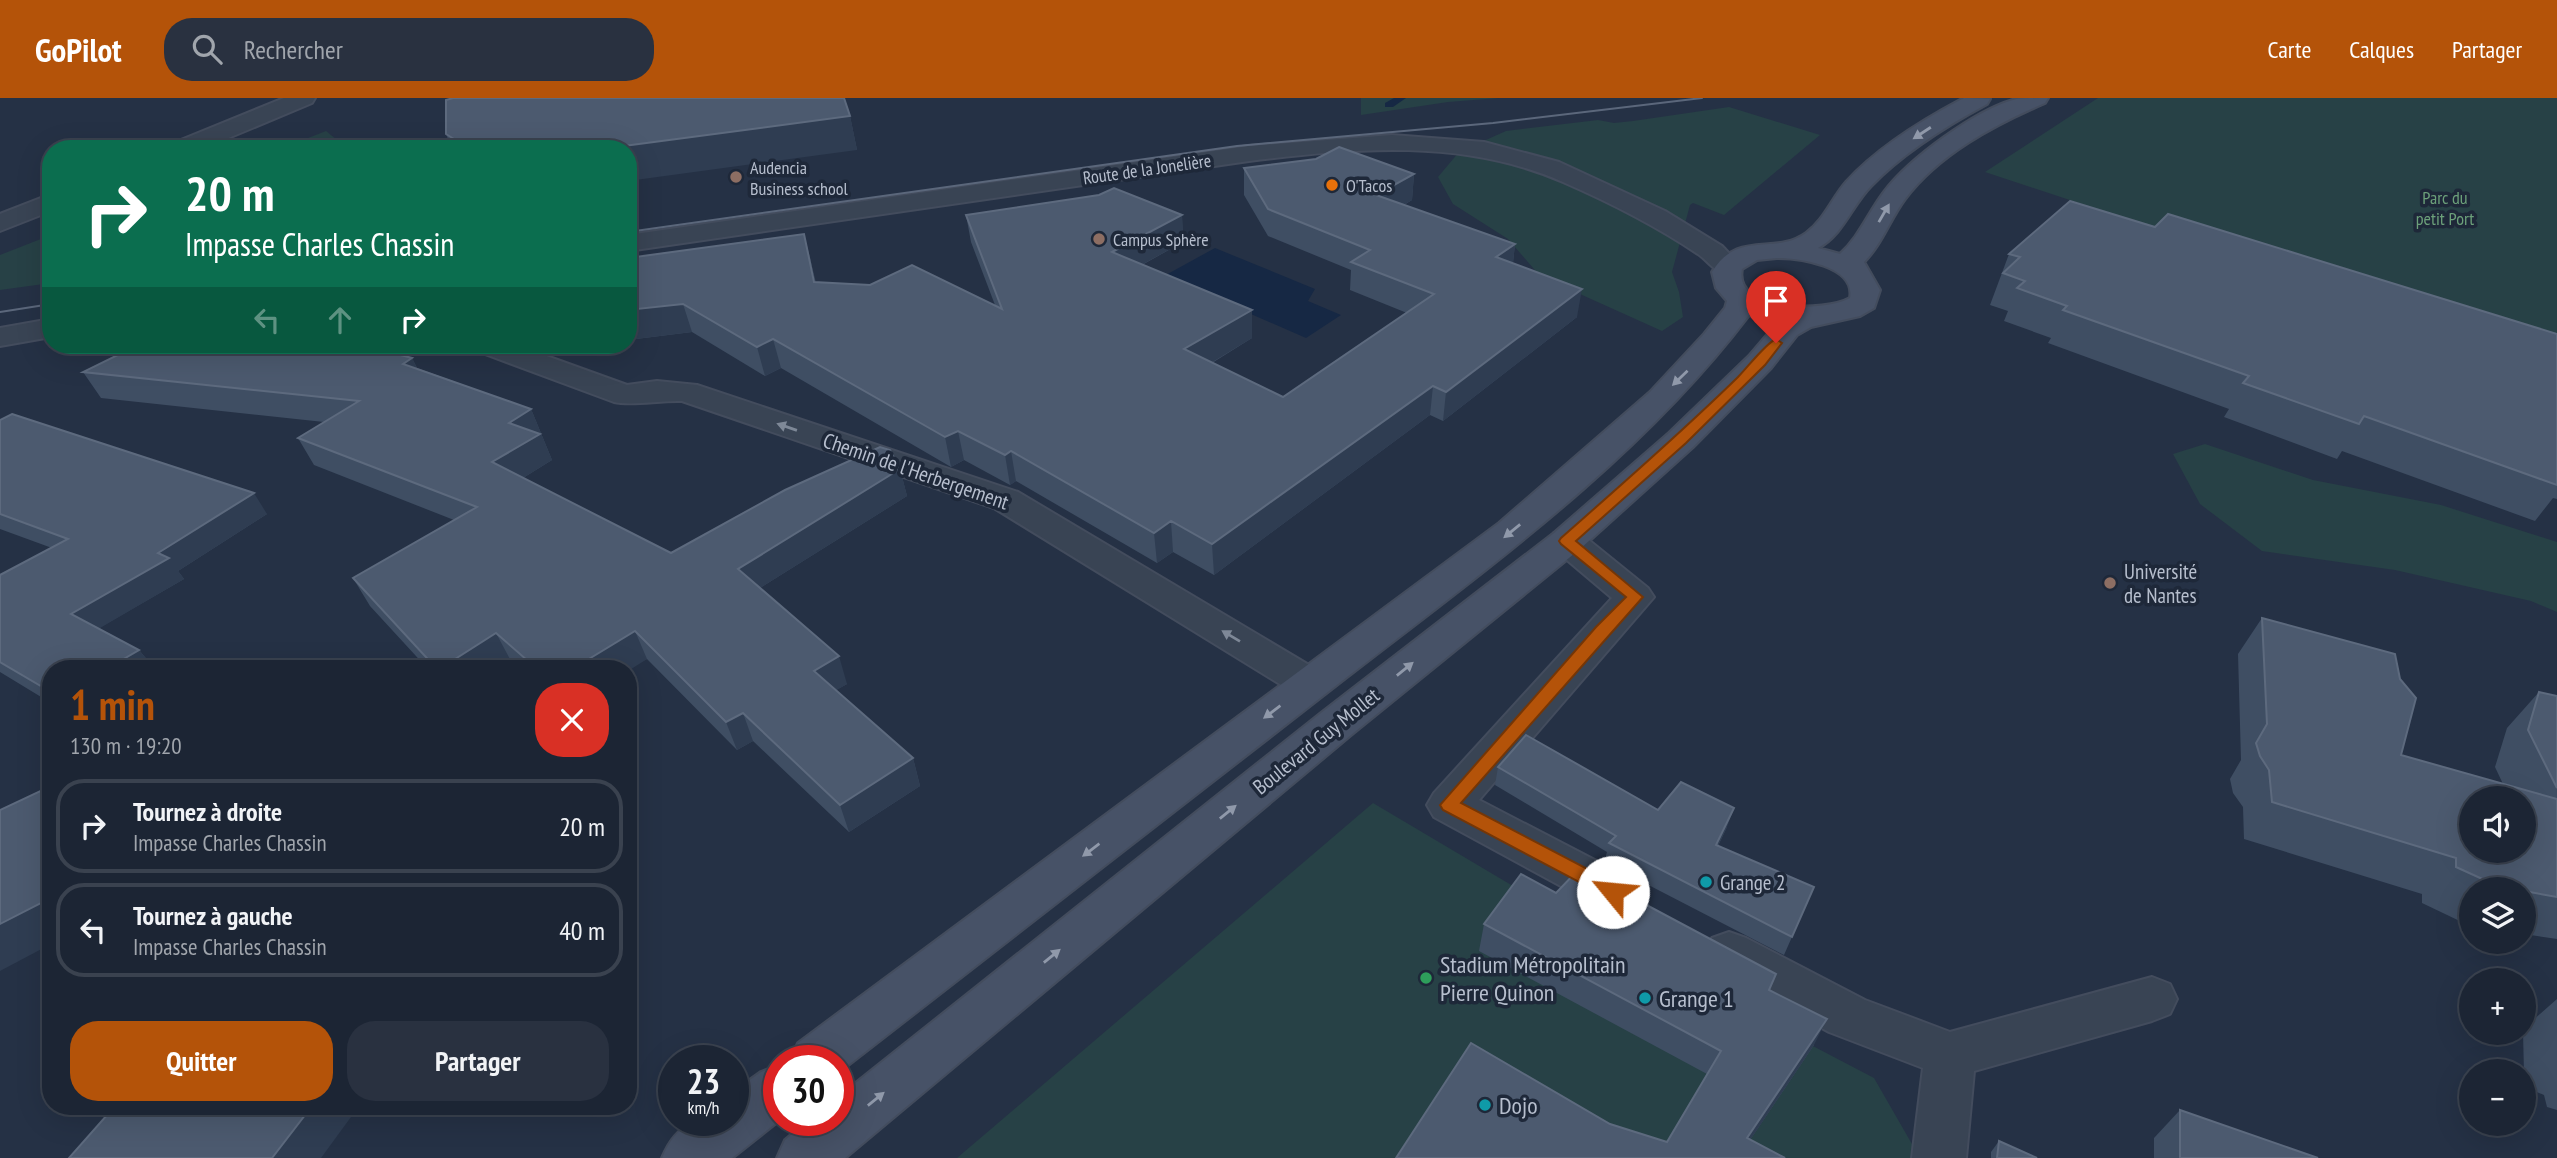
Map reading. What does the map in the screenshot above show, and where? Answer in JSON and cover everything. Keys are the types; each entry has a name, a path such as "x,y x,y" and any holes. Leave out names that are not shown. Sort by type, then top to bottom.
{"main road":[{"path":"836,1045 1512,531 1614,442 1695,363 1739,309 1741,300 1733,281 1744,256 1811,244 1831,224 1862,180 1915,137 1981,98"},
{"path":"1850,270 1850,260 1867,244 1899,190 1937,156 1971,132 2037,98"},
{"path":"1733,281 1777,313 1817,318 1850,312 1864,302 1867,293 1864,284 1850,270 1820,256 1778,250"},
{"name":"Boulevard Guy Mollet","path":"804,1158 1336,724 1567,541 1681,440 1760,362 1787,329 1804,319 1817,318"},
{"path":"689,1158 763,1101"}],"street":[{"path":"202,140 304,98"},
{"name":"Route de la Jonelière","path":"637,242 1217,159 1323,146 1396,144 1458,146 1508,154 1532,161 1656,217 1678,221 1740,244 1778,250"},
{"path":"0,223 42,206"},
{"name":"Route de la Jonelière","path":"1656,217 1668,227 1714,253 1733,281"},
{"path":"0,337 42,330"},
{"name":"Chemin de l'Herbergement","path":"513,354 625,395 657,390 686,392 1006,500 1310,684"},
{"path":"1567,541 1636,597 1602,631 1449,805 1847,1016 1950,1055 2152,999"},
{"path":"1939,1158 1950,1055"}],"green space":[{"path":"1361,98 1499,98 1448,102 1361,115"},
{"name":"Parc du petit Port","path":"2098,98 2557,98 2557,361 1985,172"},
{"path":"1729,107 1820,135 1724,215 1693,203 1690,205 1672,272 1683,317 1662,331 1540,276 1508,239 1453,204 1438,177 1459,152 1506,131 1598,120 1614,123 1633,121"},
{"path":"326,131 337,140 303,140"},
{"path":"42,239 42,284 0,290 0,255"},
{"path":"2205,444 2313,480 2441,505 2557,542 2557,612 2531,601 2395,570 2262,551 2200,504 2173,454"},
{"name":"Stadium Métropolitain Pierre Quinon","path":"1373,803 1557,912 1874,1078 1920,1158 957,1158"}],"water":[{"path":"1215,248 1315,289 1308,301 1341,315 1306,338 1164,276"}],"building":[{"path":"844,98 850,116 637,144 637,140 456,140 446,134 446,100"},
{"path":"1339,147 1414,174 1376,195 1515,244 1496,257 1582,289 1446,392 1433,386 1212,544 1171,521 1154,533 1011,451 1005,455 958,431 945,437 773,339 757,347 683,304 637,309 637,257 804,234 814,282 870,285 912,265 1002,309 966,215 1099,195 1114,188 1182,215 1112,252 1252,310 1184,349 1283,397 1434,294 1351,262 1370,250 1268,209 1244,168 1316,159"},
{"path":"2070,201 2155,227 2168,214 2557,334 2557,485 2364,416 2359,424 2243,383 2249,376 2063,310 2067,306 2017,288 2025,281 2003,273 2020,257 2009,254"},
{"path":"120,354 397,354 412,358 403,364 531,409 509,423 540,434 492,462 671,553 785,490 880,447 890,450 900,469 738,569 839,656 814,671 913,758 840,805 743,713 726,722 635,631 587,660 527,660 496,633 454,660 429,660 353,578 477,507 298,438 359,401 83,372"},
{"path":"12,414 254,493 158,553 169,558 71,614 139,650 122,660 42,660 42,687 0,662 0,575 68,539 0,514 0,420"},
{"path":"2262,618 2395,654 2400,679 2416,698 2401,755 2511,786 2459,786 2459,863 2536,863 2536,793 2557,799 2557,897 2536,893 2536,877 2478,877 2456,867 2456,858 2272,802 2269,770 2256,743 2267,724"},
{"path":"2539,692 2557,696 2557,788 2528,730"},
{"path":"1526,735 1658,810 1681,782 1734,808 1716,845 1814,887 1792,937 1609,843 1616,836 1498,767"},
{"path":"42,790 42,903 0,924 0,810"},
{"path":"1579,869 1776,974 1769,990 1827,1019 1747,1138 1785,1158 1396,1158 1471,1043 1610,1124 1667,1142 1721,1051 1484,924 1521,874 1556,893"},
{"path":"2180,1110 2318,1158 2180,1158"},
{"path":"107,1115 305,1115 272,1158 69,1158"},
{"path":"1999,1141 2037,1158 1997,1158"}],"waterway":[{"path":"1389,105 1401,98"}],"tram line":[{"path":"637,231 1237,146 1493,123 1702,98"},
{"path":"0,312 42,305"}],"place":[{"name":"Audencia Business school","path":"736,177"},
{"name":"O'Tacos","path":"1332,185"},
{"name":"Campus Sphère","path":"1099,239"},
{"name":"Université de Nantes","path":"2110,583"},
{"name":"Grange 2","path":"1706,882"},
{"name":"Stadium Métropolitain Pierre Quinon","path":"1426,978"},
{"name":"Grange 1","path":"1645,998"},
{"name":"Dojo","path":"1485,1105"}],"route":[{"path":"1613,892 1449,805 1602,631 1636,597 1567,541 1681,440 1776,343"}]}
